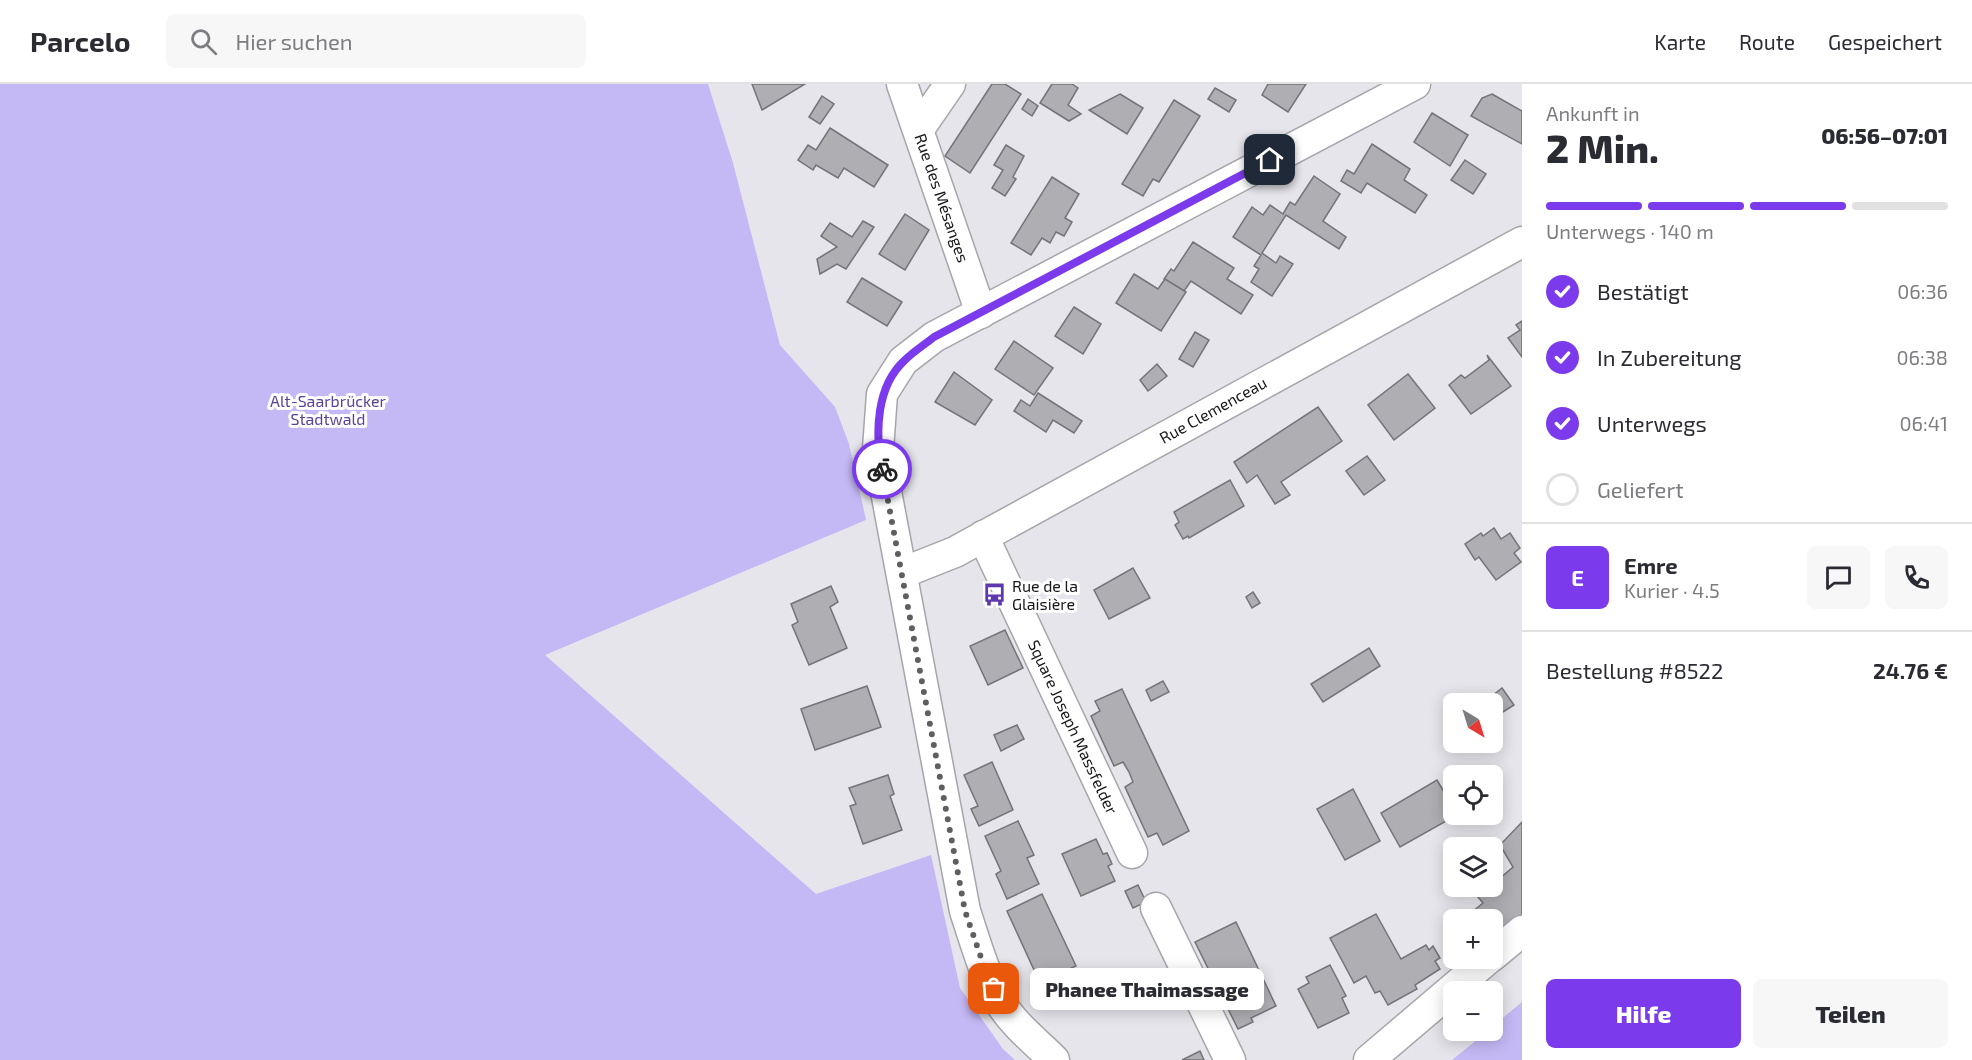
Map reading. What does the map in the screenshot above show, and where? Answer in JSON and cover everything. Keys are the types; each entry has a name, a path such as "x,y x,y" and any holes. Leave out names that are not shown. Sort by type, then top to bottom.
{"street":[{"name":"Rue des Mésanges","path":"902,84 981,312"},
{"path":"919,129 950,84"},
{"path":"1054,1060 1001,1004 987,975 965,911 878,449 882,394 903,361 934,337 1415,84"},
{"name":"Rue Clemenceau","path":"902,573 955,552 1522,242"},
{"name":"Square Joseph Massfelder","path":"983,536 1132,853"},
{"path":"1156,908 1230,1060"},
{"path":"1503,947 1522,931"},
{"path":"1370,1060 1477,969"}],"green space":[{"name":"Alt-Saarbrücker Stadtwald","path":"0,84 708,84 733,163 780,345 835,407 849,444 866,520 545,655 816,894 931,855 960,988 1003,1049 1015,1060 0,1060"},
{"path":"1522,1002 1522,1060 1452,1060 1476,1041 1503,1041 1503,1018"}],"building":[{"path":"752,84 805,84 762,110"},
{"path":"992,84 1005,84 1021,94 970,173 945,156"},
{"path":"1052,84 1072,84 1078,88 1068,105 1081,114 1069,121 1040,103"},
{"path":"1268,84 1306,84 1288,112 1262,95"},
{"path":"1215,88 1236,100 1229,112 1208,99"},
{"path":"1120,94 1143,108 1127,134 1089,110"},
{"path":"1492,94 1522,111 1522,144 1471,116 1482,98"},
{"path":"822,96 834,104 820,124 809,117"},
{"path":"1028,99 1038,106 1032,116 1022,109"},
{"path":"1174,100 1200,116 1159,182 1153,179 1143,196 1122,184"},
{"path":"1432,113 1468,135 1450,166 1414,142"},
{"path":"830,128 888,165 874,187 844,168 838,178 816,165 813,170 798,160 808,145 816,150"},
{"path":"1372,144 1410,169 1404,180 1427,195 1415,213 1367,183 1361,193 1341,181 1347,170 1354,174"},
{"path":"1006,145 1024,156 1013,177 1016,179 1005,196 992,188 1003,170 994,165"},
{"path":"1465,160 1486,174 1473,194 1451,180"},
{"path":"1314,176 1340,194 1323,221 1346,237 1339,249 1286,215 1262,253 1276,263 1280,256 1293,264 1272,296 1251,282 1259,269 1254,266 1261,255 1233,237 1252,207 1263,215 1270,205 1283,214 1290,202 1295,205"},
{"path":"1052,177 1079,194 1065,218 1072,222 1064,236 1056,232 1050,243 1042,238 1031,255 1011,243"},
{"path":"905,214 929,230 905,270 879,254"},
{"path":"863,221 874,227 846,269 837,264 820,274 817,259 837,247 821,236 830,223 852,237"},
{"path":"1193,242 1234,268 1227,279 1253,295 1241,314 1191,281 1184,291 1164,279 1171,269 1174,271"},
{"path":"1134,274 1158,289 1165,279 1186,292 1161,331 1116,303"},
{"path":"862,278 902,302 887,326 847,302"},
{"path":"1074,307 1101,324 1083,354 1055,336"},
{"path":"1522,321 1522,357 1508,338 1520,330 1516,325"},
{"path":"1195,332 1209,340 1193,367 1179,359"},
{"path":"1014,341 1053,368 1034,395 995,369"},
{"path":"1487,355 1511,386 1471,414 1449,385 1461,375 1465,378 1489,360"},
{"path":"1157,364 1167,376 1148,391 1140,380"},
{"path":"954,372 992,400 975,425 935,402"},
{"path":"1408,374 1435,408 1394,440 1368,405"},
{"path":"1038,393 1082,421 1074,433 1053,420 1046,432 1014,411 1021,400 1030,406"},
{"path":"1318,407 1342,441 1281,482 1290,495 1275,504 1257,475 1247,483 1234,462"},
{"path":"1367,456 1385,480 1364,495 1346,471"},
{"path":"1230,480 1244,506 1189,538 1188,536 1183,539 1175,525 1179,522 1174,512"},
{"path":"1494,528 1501,539 1510,533 1520,548 1514,553 1521,562 1496,580 1479,557 1475,560 1465,544 1481,533 1483,536"},
{"path":"1133,568 1150,598 1109,619 1094,590"},
{"path":"831,586 838,602 830,607 847,648 809,665 792,625 798,622 791,604"},
{"path":"1253,592 1260,603 1252,608 1246,597"},
{"path":"1005,630 1023,668 988,685 970,646"},
{"path":"1369,648 1380,666 1323,702 1311,684"},
{"path":"1163,681 1169,692 1151,701 1146,690"},
{"path":"867,686 881,727 815,750 801,709"},
{"path":"1502,688 1514,705 1503,712 1503,693 1496,693"},
{"path":"1122,689 1189,831 1163,845 1157,833 1148,837 1125,787 1133,782 1129,772 1123,762 1114,766 1091,716 1100,711 1095,701"},
{"path":"1017,725 1024,739 1001,751 994,735"},
{"path":"992,762 1013,810 979,826 971,809 978,806 964,775"},
{"path":"888,775 894,794 890,796 902,830 863,844 850,806 856,804 849,788"},
{"path":"1437,780 1443,790 1443,823 1400,847 1381,813"},
{"path":"1353,789 1380,841 1345,860 1317,809"},
{"path":"1018,821 1034,855 1027,858 1039,884 1007,899 996,874 1001,871 985,836"},
{"path":"1522,822 1522,915 1503,931 1503,909 1476,909 1483,903 1478,897 1503,897 1503,876 1513,867 1503,850 1503,842"},
{"path":"1096,839 1103,854 1107,853 1112,864 1108,866 1115,881 1081,896 1062,854"},
{"path":"1138,885 1146,902 1133,908 1125,891"},
{"path":"1042,894 1076,966 1040,983 1007,911"},
{"path":"1376,914 1401,959 1426,945 1429,950 1433,946 1440,958 1435,961 1440,969 1415,985 1417,989 1388,1005 1380,991 1375,993 1366,976 1354,983 1330,938"},
{"path":"1236,922 1276,1006 1251,1018 1253,1022 1238,1029 1195,942"},
{"path":"1330,965 1346,996 1342,998 1349,1013 1318,1028 1298,989 1309,983 1306,977"},
{"path":"1200,1051 1204,1060 1182,1060"}],"way so far":[{"path":"882,469 965,911 994,989"}],"place":[{"name":"Rue de la Glaisière","path":"994,595"},
{"name":"Phanee Thaimassage","path":"994,989"}],"route":[{"path":"882,469 878,449 882,394 903,361 934,337 1270,160"}]}
